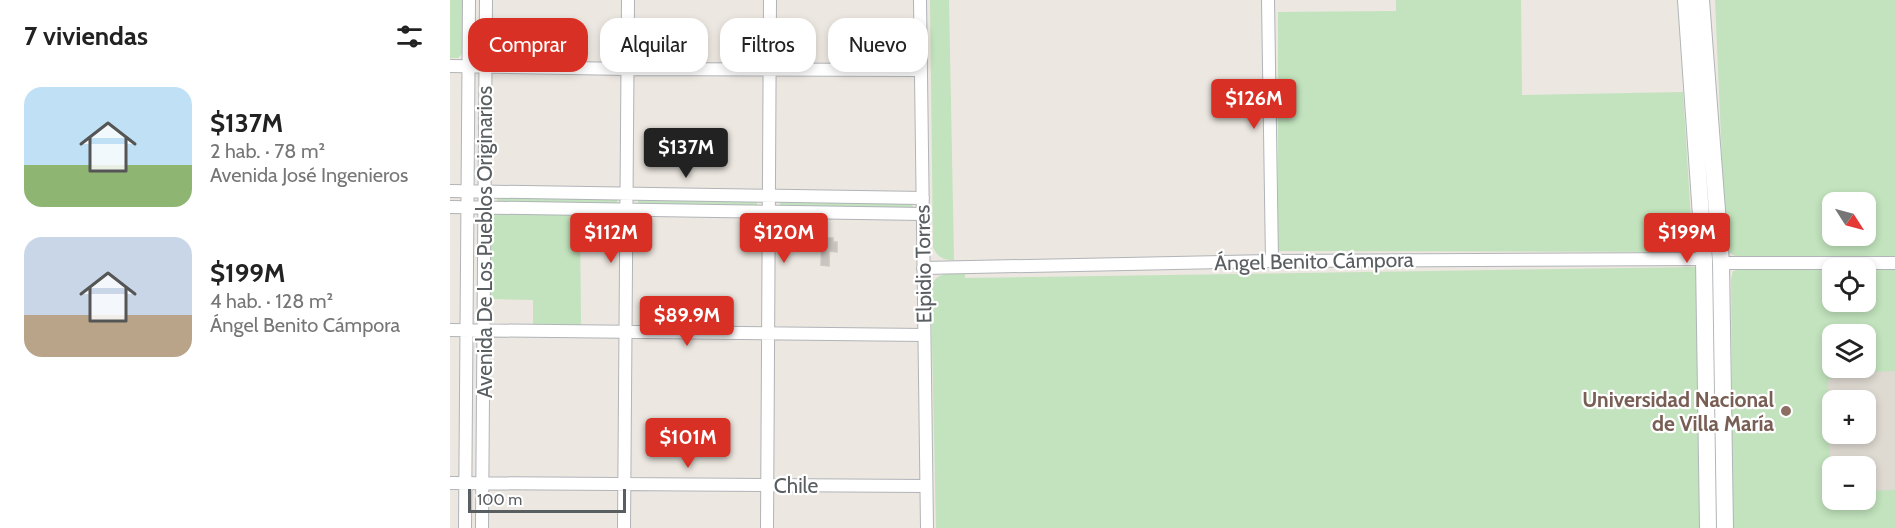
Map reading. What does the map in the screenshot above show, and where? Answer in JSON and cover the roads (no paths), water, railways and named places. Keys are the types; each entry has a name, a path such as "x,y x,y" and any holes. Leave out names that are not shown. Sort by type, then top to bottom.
{"main road":[{"path":"1686,0 1710,262 1708,528"},
{"path":"1701,0 1710,262 1725,528"}],"street":[{"name":"Avenida De Los Pueblos Originarios","path":"469,0 469,18"},
{"name":"Avenida De Los Pueblos Originarios","path":"486,0 486,18"},
{"path":"628,0 628,18"},
{"path":"770,0 770,18"},
{"name":"Elpidio Torres","path":"920,0 920,18"},
{"path":"1268,0 1272,261"},
{"path":"450,66 468,66"},
{"name":"Avenida De Los Pueblos Originarios","path":"465,528 468,66"},
{"name":"Avenida De Los Pueblos Originarios","path":"482,528 486,72"},
{"path":"624,528 628,72"},
{"path":"767,528 770,72"},
{"name":"Elpidio Torres","path":"921,72 927,528"},
{"path":"450,191 922,198"},
{"path":"450,207 923,214"},
{"name":"Ángel Benito Cámpora","path":"923,268 1272,261 1895,263"},
{"path":"450,330 924,335"},
{"name":"Chile","path":"450,483 926,486"}],"place":[{"name":"Universidad Nacional de Villa María","path":"1786,411"}]}
